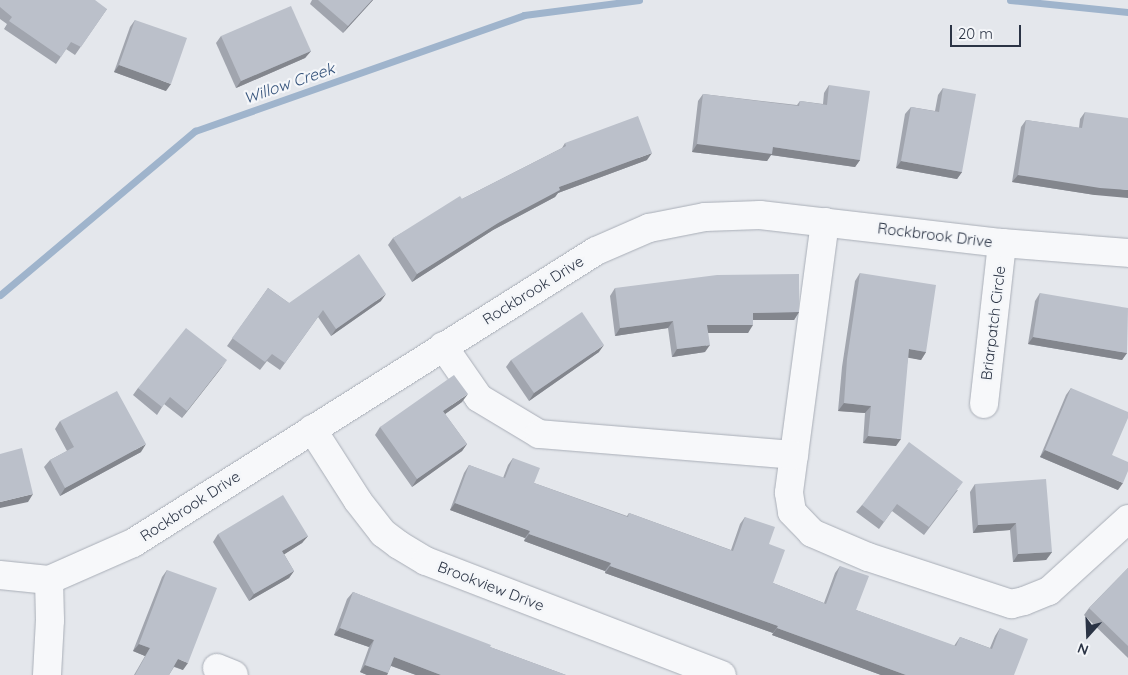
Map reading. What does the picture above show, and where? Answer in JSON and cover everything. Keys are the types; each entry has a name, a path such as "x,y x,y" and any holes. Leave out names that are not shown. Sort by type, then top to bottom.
{"street":[{"name":"Rockbrook Drive","path":"0,575 49,580 133,543 596,251 649,228 705,217 760,215 1002,243 1128,253"},
{"path":"825,222 789,493 792,512 812,533 868,557 1011,604 1024,602 1049,591 1128,519"},
{"name":"Briarpatch Circle","path":"984,404 1002,243"},
{"path":"443,346 479,398 539,434 794,455"},
{"name":"Brookview Drive","path":"312,429 358,501 383,533 399,545 426,561 722,675"},
{"path":"47,675 50,620 49,580"}],"building":[{"path":"0,0 95,0 107,9 81,47 71,42 61,57 9,21 12,17 0,7"},
{"path":"318,0 372,0 348,26"},
{"path":"291,6 311,51 241,81 221,36"},
{"path":"135,20 187,38 171,84 119,65"},
{"path":"829,85 870,91 860,160 773,147 772,154 697,144 703,94 799,106 800,101 827,105"},
{"path":"943,88 976,94 962,172 901,161 911,107 939,112"},
{"path":"1085,112 1128,118 1128,190 1100,188 1018,175 1026,120 1082,128"},
{"path":"638,116 652,153 559,187 560,190 498,223 417,274 393,238 460,196 462,199 566,146 565,143"},
{"path":"359,254 386,294 336,329 323,310 285,363 272,354 265,362 232,338 268,288 289,303"},
{"path":"860,273 936,285 926,352 909,349 901,439 868,436 871,406 844,403 847,359"},
{"path":"799,274 799,312 753,313 753,325 707,325 710,345 677,349 673,321 620,328 615,288 717,275"},
{"path":"1040,293 1128,308 1127,353 1033,337"},
{"path":"582,312 604,345 534,393 511,360"},
{"path":"186,328 227,360 187,411 170,397 162,407 138,388"},
{"path":"454,375 468,394 443,411 467,444 417,479 380,427"},
{"path":"1071,388 1128,412 1128,418 1112,455 1128,462 1128,471 1123,483 1045,450"},
{"path":"117,391 146,444 65,488 50,460 74,447 60,421"},
{"path":"909,442 963,482 929,527 897,504 884,522 862,505"},
{"path":"22,448 33,494 0,502 0,454"},
{"path":"513,458 540,468 534,483 628,517 629,513 733,551 745,517 775,527 769,544 785,550 773,583 826,604 840,566 869,576 856,610 956,646 960,637 992,649 1000,628 1028,639 1014,675 906,675 777,628 778,626 610,566 611,563 529,534 530,531 455,503 469,465 505,478"},
{"path":"1046,479 1052,552 1018,554 1016,523 978,525 975,484"},
{"path":"283,495 308,536 282,551 294,571 254,594 218,534"},
{"path":"1128,568 1128,646 1089,608"},
{"path":"167,570 217,588 188,663 178,659 169,675 135,675 150,648 139,644"},
{"path":"353,592 491,645 490,647 566,675 441,675 394,657 388,673 365,665 374,640 340,628"}],"waterway":[{"name":"Willow Creek","path":"0,295 195,131 524,15 639,0"},
{"name":"Willow Creek","path":"1010,0 1128,12"}]}
